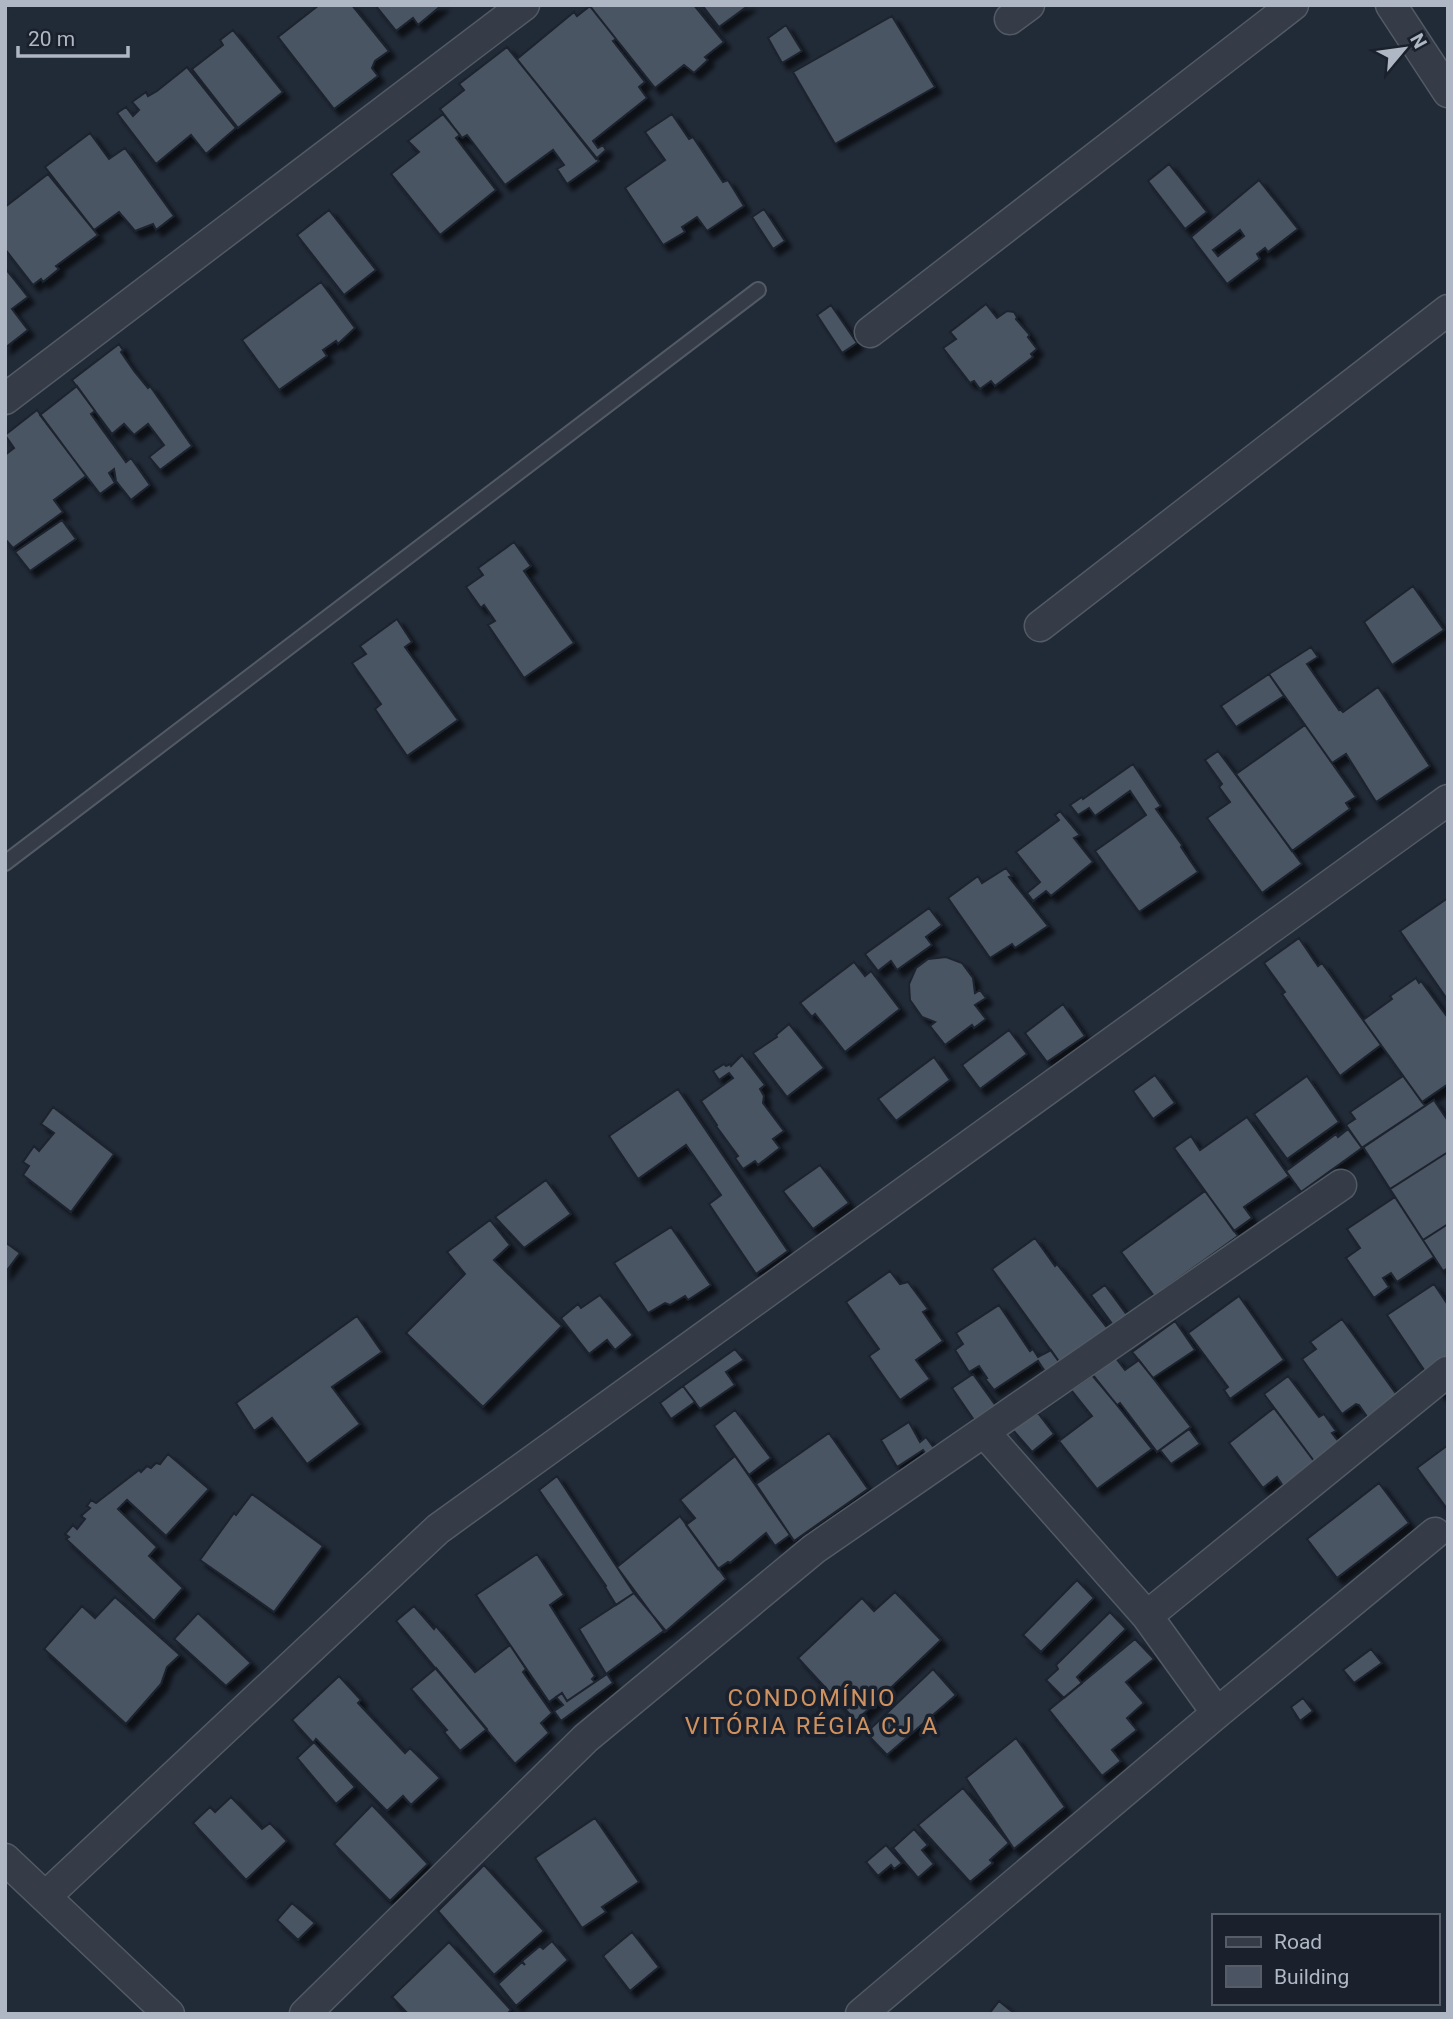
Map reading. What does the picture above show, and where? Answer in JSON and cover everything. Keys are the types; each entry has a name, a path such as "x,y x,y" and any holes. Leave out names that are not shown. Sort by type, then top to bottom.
{"street":[{"path":"5,399 524,5"},
{"path":"870,332 1293,5"},
{"path":"1391,5 1448,92"},
{"path":"1040,626 1448,310"},
{"path":"45,1897 438,1530 1448,800"},
{"path":"305,2014 586,1738 814,1549 1341,1185"},
{"path":"1147,1616 1447,1372"},
{"path":"985,1433 1147,1616 1217,1713"},
{"path":"861,2014 1435,1533"},
{"path":"5,1859 169,2014"}],"lane":[{"path":"5,863 758,290"}],"building":[{"path":"319,5 352,5 389,51 375,61 372,68 378,76 334,109 278,37"},
{"path":"375,5 442,5 418,25 413,18 396,31"},
{"path":"589,5 694,5 724,42 705,57 708,60 694,73 684,65 655,88"},
{"path":"702,5 749,5 719,27"},
{"path":"590,6 645,82 639,87 647,98 593,141 598,148 603,145 606,150 596,159 517,59 574,12 577,16"},
{"path":"892,16 935,87 835,144 793,72"},
{"path":"786,25 802,51 782,63 768,38"},
{"path":"233,30 283,92 238,128 192,69 223,45 220,40"},
{"path":"507,47 599,161 567,184 557,169 564,165 553,150 505,185 467,135 462,138 440,109 464,90 459,84"},
{"path":"187,67 236,128 206,154 191,135 156,164 117,113 126,107 133,116 139,110 132,102 146,92 148,96 157,91"},
{"path":"443,114 460,135 456,138 496,190 440,235 391,174 419,152 408,141"},
{"path":"672,114 689,139 693,137 723,182 728,180 744,206 707,231 697,217 682,227 685,232 663,245 625,188 665,160 645,132"},
{"path":"90,133 109,159 125,148 174,216 156,230 153,224 135,231 119,212 94,230 45,167"},
{"path":"1169,164 1207,212 1185,229 1148,181"},
{"path":"48,174 98,235 56,266 59,269 43,282 41,279 33,285 5,249 5,207"},
{"path":"1259,180 1298,229 1268,252 1265,248 1257,254 1260,259 1227,284 1191,237","holes":["1240,230 1244,236 1218,256 1213,250"]},
{"path":"764,209 785,241 773,249 752,217"},
{"path":"329,210 376,270 344,295 297,235"},
{"path":"5,268 28,297 12,309 28,330 5,348"},
{"path":"321,282 355,328 338,344 336,341 323,350 327,356 279,390 242,340"},
{"path":"986,304 997,318 1007,311 1014,312 1037,349 1031,354 1033,357 995,386 991,381 980,389 974,381 970,383 943,348 956,339 950,332"},
{"path":"831,305 857,343 842,353 817,315"},
{"path":"119,344 123,350 121,352 134,371 148,388 150,386 192,446 160,470 149,457 164,445 148,424 134,435 124,424 112,434 72,380"},
{"path":"77,386 95,411 91,414 126,462 131,458 150,485 131,500 116,481 114,469 109,473 115,483 100,494 40,415"},
{"path":"37,410 86,476 54,500 63,512 13,548 5,539 5,455 14,448 5,435"},
{"path":"62,520 76,539 30,571 15,552"},
{"path":"514,542 531,566 524,571 574,643 524,678 488,625 495,621 484,605 481,608 466,587 483,575 478,568"},
{"path":"1413,586 1444,630 1392,665 1364,622"},
{"path":"397,619 412,642 405,647 458,720 407,756 375,709 381,704 352,663 366,654 360,646"},
{"path":"1311,647 1318,657 1307,664 1339,710 1343,712 1378,687 1430,766 1376,802 1346,754 1332,763 1269,674"},
{"path":"1269,674 1284,696 1236,727 1221,706"},
{"path":"1305,725 1356,797 1346,803 1350,809 1292,851 1236,774"},
{"path":"1218,751 1302,864 1262,893 1207,818 1230,802 1219,787 1222,784 1205,760"},
{"path":"1133,764 1161,806 1156,809 1198,872 1139,912 1095,851 1146,815 1130,791 1095,816 1089,808 1078,815 1070,805"},
{"path":"1060,811 1080,835 1074,838 1093,862 1051,896 1046,891 1033,901 1027,893 1040,882 1016,852 1059,820 1055,815"},
{"path":"1006,868 1012,876 1009,877 1048,926 1015,948 1012,944 990,958 948,898 978,876 982,883"},
{"path":"1448,898 1448,999 1447,999 1400,931"},
{"path":"929,908 942,925 926,937 932,945 897,970 891,961 878,971 865,954"},
{"path":"1299,938 1318,966 1322,963 1381,1045 1340,1076 1282,994 1285,992 1264,963"},
{"path":"946,957 962,963 973,978 975,993 980,990 986,998 975,1005 986,1019 974,1028 972,1025 945,1045 930,1026 935,1022 922,1017 910,1000 909,984 916,968 928,959"},
{"path":"854,962 865,976 871,971 900,1009 845,1052 815,1014 812,1017 800,1003"},
{"path":"1416,978 1448,1018 1448,1084 1422,1102 1363,1020"},
{"path":"1063,1004 1085,1036 1047,1062 1025,1033"},
{"path":"789,1024 824,1068 787,1097 753,1053 777,1037"},
{"path":"1009,1030 1027,1054 980,1089 962,1065"},
{"path":"742,1055 765,1085 760,1089 764,1096 763,1103 784,1131 773,1139 780,1148 758,1165 755,1161 743,1169 735,1158 738,1156 701,1101 733,1078 729,1073 719,1080 713,1071 724,1064 731,1066"},
{"path":"934,1057 950,1080 896,1121 878,1099"},
{"path":"1155,1075 1175,1103 1153,1119 1133,1091"},
{"path":"1307,1076 1339,1122 1287,1159 1254,1114"},
{"path":"1403,1076 1425,1106 1362,1148 1346,1125 1355,1119 1350,1112"},
{"path":"678,1089 788,1251 756,1274 709,1204 721,1195 686,1145 638,1179 609,1136"},
{"path":"1434,1100 1446,1118 1448,1117 1448,1152 1390,1189 1363,1147"},
{"path":"53,1107 114,1154 71,1212 23,1175 29,1166 23,1162 34,1146 39,1151 54,1133 41,1124"},
{"path":"1247,1117 1289,1176 1244,1207 1252,1218 1234,1231 1174,1148 1191,1136 1200,1150"},
{"path":"1348,1129 1362,1148 1301,1192 1286,1171 1336,1134 1338,1137"},
{"path":"1448,1152 1448,1224 1423,1240 1390,1189"},
{"path":"820,1165 849,1203 813,1229 783,1191"},
{"path":"546,1180 571,1214 524,1248 495,1217"},
{"path":"1205,1191 1238,1236 1154,1296 1121,1252"},
{"path":"1395,1197 1434,1257 1397,1282 1391,1273 1383,1278 1389,1287 1374,1298 1346,1258 1360,1248 1347,1229"},
{"path":"490,1220 510,1245 494,1260 562,1326 483,1407 406,1333 465,1274 447,1252"},
{"path":"1448,1224 1448,1268 1443,1271 1423,1240"},
{"path":"671,1227 711,1285 688,1300 685,1296 648,1313 614,1263"},
{"path":"1035,1238 1108,1329 1060,1363 992,1269"},
{"path":"5,1242 20,1253 5,1273"},
{"path":"890,1271 900,1284 908,1282 928,1309 923,1312 943,1341 916,1360 930,1379 900,1400 869,1356 879,1349 846,1302"},
{"path":"1434,1284 1448,1305 1448,1391 1441,1395 1387,1315"},
{"path":"1105,1285 1127,1315 1113,1325 1091,1295"},
{"path":"600,1295 633,1335 615,1350 607,1340 589,1354 561,1318 578,1304 581,1308"},
{"path":"1239,1296 1284,1360 1230,1399 1224,1390 1228,1387 1188,1333"},
{"path":"999,1305 1030,1351 1033,1349 1038,1357 1051,1350 1060,1363 1046,1373 1038,1361 994,1390 979,1366 969,1372 955,1350 963,1344 956,1333"},
{"path":"357,1316 382,1352 332,1387 360,1424 307,1464 272,1418 254,1431 236,1403"},
{"path":"1342,1319 1402,1402 1372,1424 1356,1404 1342,1414 1302,1359 1316,1349 1310,1342"},
{"path":"1175,1321 1195,1350 1153,1378 1132,1352"},
{"path":"735,1349 744,1360 726,1372 735,1385 700,1409 683,1386"},
{"path":"1115,1357 1125,1370 1139,1360 1191,1427 1157,1452 1120,1403 1117,1405 1091,1374"},
{"path":"973,1374 996,1406 974,1420 952,1388"},
{"path":"1093,1375 1152,1449 1097,1489 1059,1441 1092,1416 1071,1390"},
{"path":"1288,1376 1319,1417 1324,1414 1336,1431 1332,1433 1342,1446 1317,1465 1264,1394"},
{"path":"683,1386 695,1402 671,1419 660,1403"},
{"path":"1274,1408 1317,1465 1285,1489 1277,1477 1263,1488 1229,1443"},
{"path":"735,1410 771,1458 749,1475 714,1426"},
{"path":"1038,1413 1054,1434 1032,1452 1012,1429"},
{"path":"909,1422 920,1442 926,1437 934,1448 926,1454 923,1450 897,1467 881,1440"},
{"path":"1189,1429 1200,1444 1171,1464 1160,1450"},
{"path":"829,1433 868,1489 794,1541 756,1484"},
{"path":"1448,1445 1448,1510 1417,1468"},
{"path":"168,1454 209,1489 166,1536 127,1500 118,1509 157,1547 149,1556 183,1588 154,1621 66,1539 69,1537 65,1534 73,1525 77,1529 85,1519 81,1516 90,1508 87,1506 91,1500 96,1503 139,1470 141,1472 147,1466 151,1468 156,1463 160,1464"},
{"path":"735,1456 790,1535 775,1546 766,1533 730,1563 718,1569 686,1525 695,1518 680,1500"},
{"path":"557,1476 634,1593 616,1605 606,1586 539,1490"},
{"path":"1379,1483 1409,1523 1337,1578 1307,1539"},
{"path":"252,1494 323,1546 274,1612 200,1560 234,1513 236,1515"},
{"path":"680,1516 726,1579 665,1632 617,1567"},
{"path":"537,1554 564,1595 550,1605 595,1676 592,1679 595,1682 567,1701 562,1693 549,1702 476,1595"},
{"path":"1077,1580 1094,1598 1041,1652 1023,1635"},
{"path":"895,1592 941,1640 856,1721 798,1658 862,1598 874,1611"},
{"path":"634,1593 665,1630 606,1674 579,1629"},
{"path":"115,1597 180,1655 167,1667 161,1684 126,1724 44,1649 82,1606 95,1618"},
{"path":"414,1606 434,1629 436,1626 475,1672 510,1645 526,1669 523,1672 552,1713 541,1723 549,1733 515,1764 396,1621"},
{"path":"1110,1612 1126,1629 1077,1677 1082,1683 1064,1698 1046,1680 1058,1669 1056,1665"},
{"path":"198,1613 251,1663 226,1686 174,1639"},
{"path":"1135,1639 1154,1659 1126,1682 1144,1703 1127,1718 1137,1730 1112,1750 1121,1761 1102,1776 1049,1710"},
{"path":"1371,1649 1382,1663 1354,1683 1343,1670"},
{"path":"436,1668 487,1729 460,1751 444,1732 447,1730 411,1689"},
{"path":"933,1669 956,1695 887,1755 866,1733"},
{"path":"607,1674 613,1683 561,1721 554,1711 563,1705 556,1697 562,1693 567,1701"},
{"path":"339,1676 361,1700 358,1703 405,1753 410,1748 440,1778 411,1805 403,1796 387,1811 316,1739 313,1743 292,1720"},
{"path":"1303,1698 1313,1711 1300,1721 1291,1707"},
{"path":"1016,1738 1065,1807 1014,1849 966,1778"},
{"path":"314,1742 355,1787 336,1804 297,1758"},
{"path":"963,1788 1009,1843 990,1860 993,1863 970,1882 918,1825"},
{"path":"231,1797 262,1829 270,1823 287,1841 246,1880 193,1823 210,1807 215,1812"},
{"path":"372,1805 428,1864 390,1901 334,1844"},
{"path":"595,1818 639,1882 602,1907 606,1912 582,1928 535,1858"},
{"path":"914,1829 928,1845 922,1850 934,1864 918,1878 893,1848"},
{"path":"886,1845 902,1863 894,1869 891,1865 878,1876 866,1862"},
{"path":"484,1865 544,1931 494,1975 438,1911"},
{"path":"292,1903 315,1923 298,1940 277,1920"},
{"path":"632,1932 659,1967 630,1991 603,1956"},
{"path":"552,1941 568,1960 516,2006 498,1984 522,1962 525,1965 522,1961 540,1946 543,1949"},
{"path":"449,1942 511,2010 507,2014 408,2014 392,1997"},
{"path":"999,2001 1015,2014 989,2014"}],"district":[{"name":"CONDOMÍNIO VITÓRIA RÉGIA CJ A","path":"812,1712"}]}
